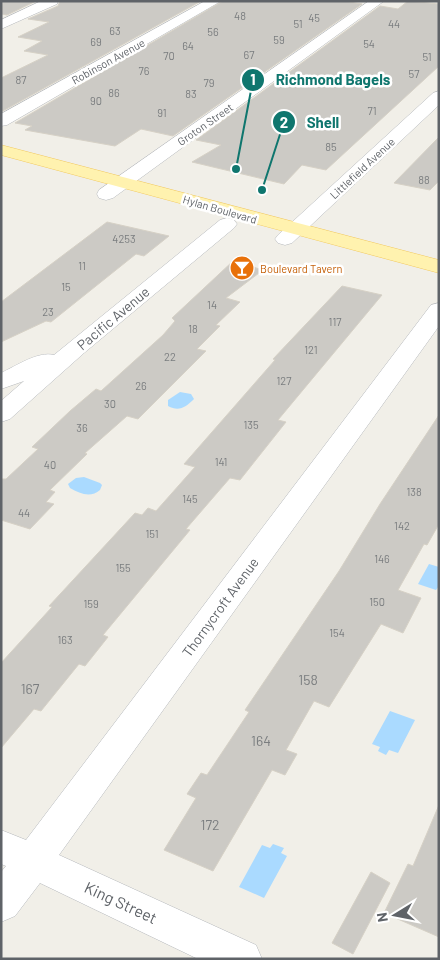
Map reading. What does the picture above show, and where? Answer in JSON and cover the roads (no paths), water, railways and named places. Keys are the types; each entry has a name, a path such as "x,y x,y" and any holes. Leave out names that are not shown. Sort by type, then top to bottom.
{"main road":[{"name":"Hylan Boulevard","path":"1,150 123,182 439,280"},
{"name":"Hylan Boulevard","path":"1,167 227,224 290,234 439,267"}],"street":[{"path":"1,25 52,1"},
{"name":"Robinson Avenue","path":"1,121 215,1"},
{"name":"Groton Street","path":"106,194 378,1"},
{"name":"Littlefield Avenue","path":"290,234 439,96"},
{"name":"Pacific Avenue","path":"1,414 76,348 227,224"},
{"name":"Thornycroft Avenue","path":"1,904 17,853 439,310"},
{"path":"1,382 76,348"},
{"name":"King Street","path":"17,853 241,959"}],"water":[{"path":"180,392 191,394 194,399 179,409 168,406 168,400"},
{"path":"84,477 100,483 102,485 100,490 93,494 85,494 70,488 68,484 76,478"},
{"path":"429,564 439,567 439,586 436,590 418,584"},
{"path":"390,711 415,720 398,753 389,750 386,755 378,751 380,747 372,744"},
{"path":"273,844 284,848 281,853 287,856 264,898 239,887 262,845 270,848"}],"place":[{"name":"Richmond Bagels","path":"236,169"},
{"name":"Shell","path":"262,190"},
{"name":"Boulevard Tavern","path":"242,268"}]}
